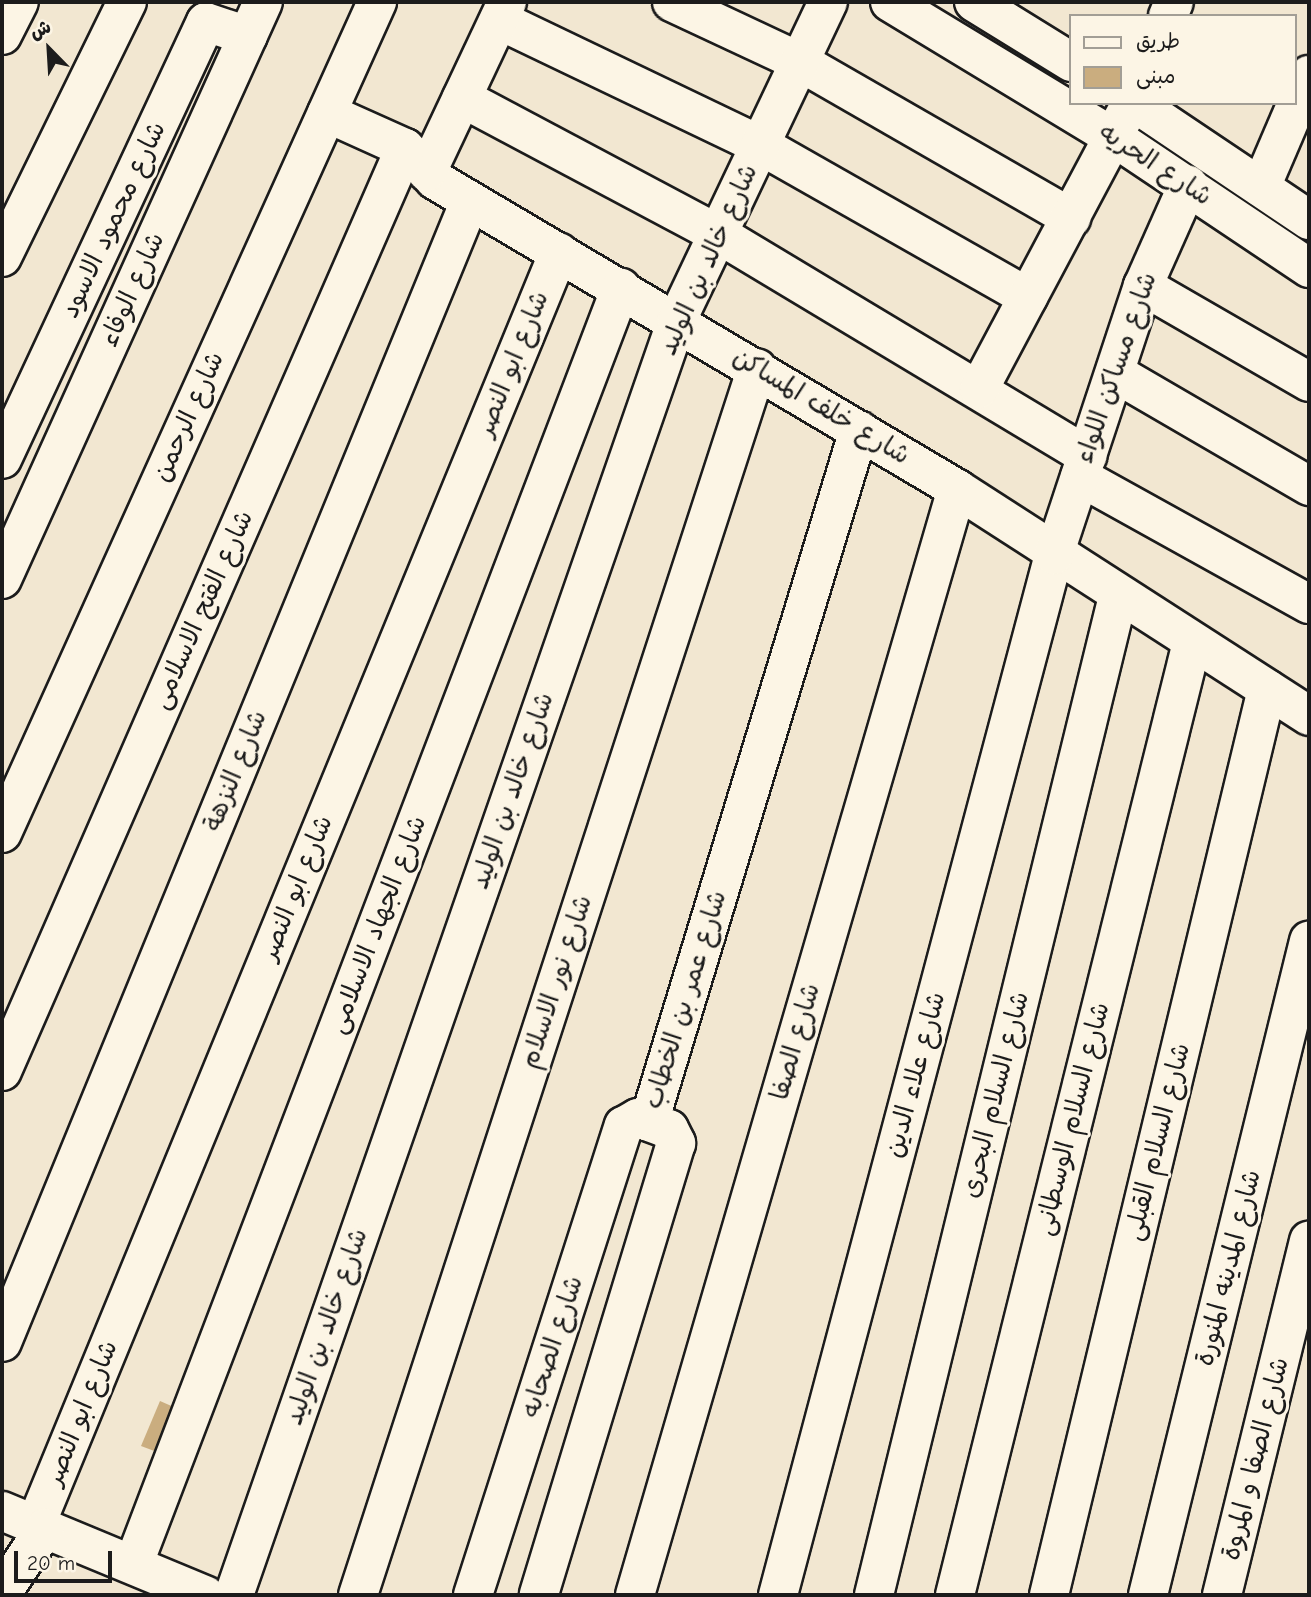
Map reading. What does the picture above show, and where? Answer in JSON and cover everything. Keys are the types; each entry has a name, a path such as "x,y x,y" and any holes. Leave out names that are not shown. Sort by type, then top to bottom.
{"street":[{"path":"2,35 19,2"},
{"path":"2,257 127,2"},
{"name":"شارع الوفاء","path":"2,579 263,2"},
{"name":"شارع الرحمن","path":"2,833 377,2"},
{"path":"672,2 800,62 1071,218"},
{"name":"شارع خالد بن الوليد","path":"234,1595 677,320 828,2"},
{"name":"شارع الحريه","path":"890,2 1115,138 1309,268"},
{"path":"974,2 1012,12 1070,61"},
{"path":"503,11 760,145 1028,297"},
{"name":"شارع الفتح الاسلامى","path":"2,1071 416,160 462,98 503,11"},
{"name":"شارع محمود الاسود","path":"2,459 206,22 248,36"},
{"path":"1297,103 1309,75"},
{"path":"462,98 718,234 979,389 1084,466 1309,604"},
{"path":"979,389 1132,105"},
{"name":"شارع الحريه","path":"1136,105 1309,220"},
{"path":"1261,187 1296,105"},
{"name":"شارع خلف المساكن","path":"327,113 416,160 470,201 677,320 957,489 1054,555 1309,716"},
{"name":"شارع مساكن اللواء","path":"1054,555 1143,286 1188,185"},
{"name":"شارع النزهة","path":"2,1342 470,201"},
{"name":"شارع ابو النصر","path":"2,1593 27,1521 559,252"},
{"path":"1143,286 1309,383"},
{"name":"شارع الجهاد الاسلامى","path":"139,1576 621,288"},
{"name":"شارع نور الاسلام","path":"358,1595 757,368"},
{"path":"1115,373 1309,486"},
{"name":"شارع عمر بن الخطاب","path":"539,1595 676,1143 669,1129 649,1122 859,430"},
{"name":"شارع الصفا","path":"635,1595 957,489"},
{"name":"شارع علاء الدين","path":"778,1595 1054,555"},
{"name":"شارع السلام البحرى","path":"874,1595 1118,596"},
{"name":"شارع السلام الوسطانى","path":"955,1595 1192,642"},
{"name":"شارع السلام القبلى","path":"1049,1595 1267,689"},
{"name":"شارع المدينه المنورة","path":"1148,1595 1309,941"},
{"name":"شارع الصحابه","path":"474,1595 624,1126 632,1119 649,1122"},
{"name":"شارع الصفا و المروة","path":"1223,1595 1309,1241"},
{"path":"27,1521 139,1576 205,1595"}],"building":[{"path":"160,1401 176,1408 157,1452 141,1446"}]}
